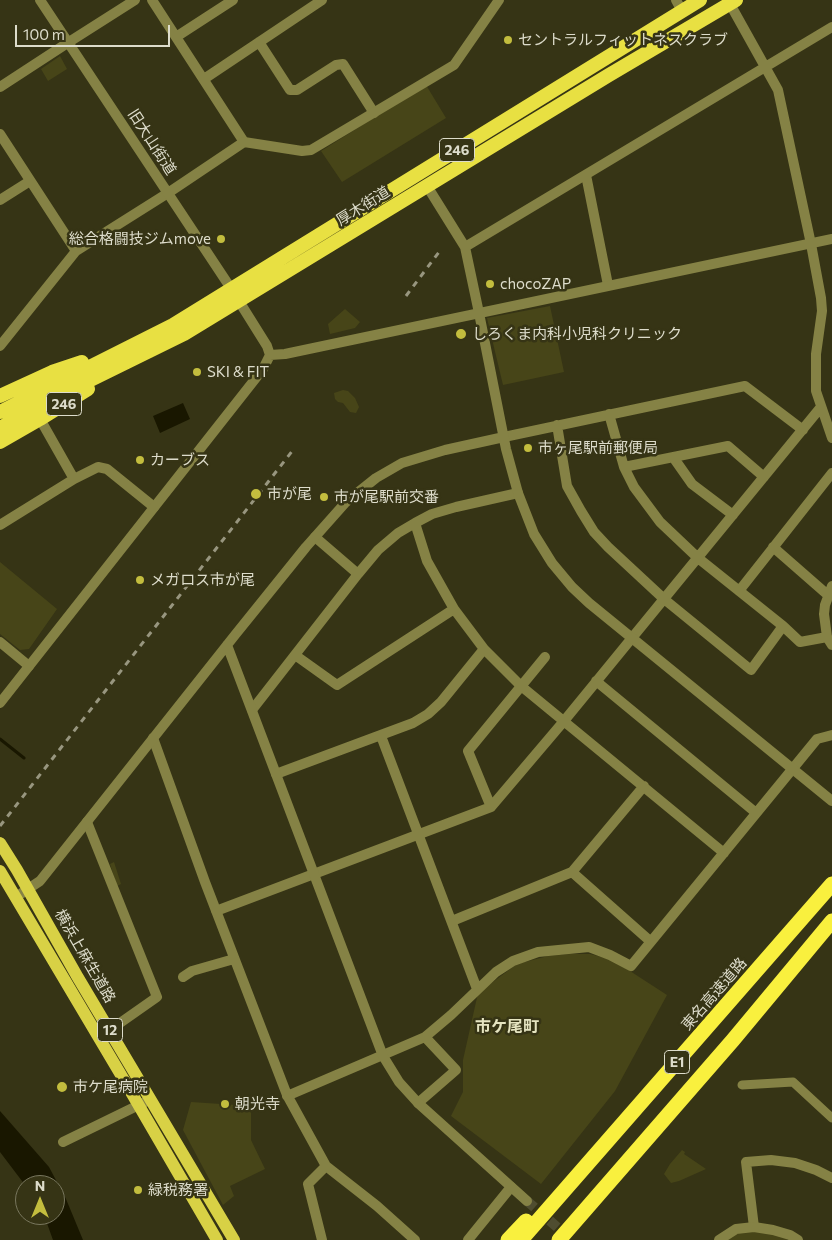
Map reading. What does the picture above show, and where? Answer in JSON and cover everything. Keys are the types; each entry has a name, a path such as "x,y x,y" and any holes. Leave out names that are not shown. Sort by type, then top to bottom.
{"highway":[{"name":"厚木街道","path":"0,428 62,394 184,334 235,295 679,5 700,0"},
{"name":"厚木街道","path":"0,412 132,344 235,295 427,186 733,2"},
{"name":"246","path":"0,396 52,372 132,344"},
{"name":"246","path":"0,442 40,420 125,363"},
{"name":"東名高速道路","path":"521,1240 832,884"},
{"name":"E1","path":"559,1240 733,1040 832,921"},
{"path":"508,1240 599,1149"}],"main road":[{"name":"横浜上麻生道路","path":"0,843 76,976 110,1030 144,1102 217,1240"},
{"name":"横浜上麻生道路","path":"0,870 144,1102 234,1240"}],"street":[{"name":"旧大山街道","path":"40,0 235,295 267,346 270,355"},
{"path":"0,87 135,0"},
{"path":"152,0 244,142"},
{"path":"176,37 233,0"},
{"path":"204,79 322,0"},
{"path":"0,346 76,251 244,142 302,151 311,150 374,113 454,65 499,0"},
{"path":"733,2 778,90 827,310 816,354 816,391 832,438"},
{"path":"466,247 832,27"},
{"path":"259,42 290,90 297,90 336,65 343,64 374,113"},
{"path":"0,134 76,251"},
{"path":"586,175 608,285"},
{"path":"0,200 30,181"},
{"path":"427,186 466,247 504,437 518,493 534,534 552,563 572,587 832,801"},
{"path":"0,703 263,370 270,355 285,354 832,239"},
{"path":"16,897 40,881 315,537 358,491 394,467 432,453 745,386 802,430"},
{"path":"216,911 491,807 564,721 821,407"},
{"path":"609,414 624,466 634,487 660,522 698,558 783,626 800,642 829,641 824,614 825,605 831,591 773,547"},
{"path":"40,420 74,479"},
{"path":"557,425 567,486 581,511 594,532 608,547 664,599 751,670 783,626"},
{"path":"624,466 728,446 764,477"},
{"path":"673,457 692,484 733,515"},
{"path":"0,525 74,479 98,467 107,469 154,507"},
{"path":"739,591 832,473"},
{"path":"252,710 358,574 378,550 398,533 432,514 456,506 518,493"},
{"path":"415,522 427,561 454,610 484,649 521,686 724,853"},
{"path":"315,537 358,574"},
{"path":"295,655 337,685 454,610"},
{"path":"0,642 29,666"},
{"path":"227,645 383,1056 399,1082 418,1103 527,1201"},
{"path":"276,774 381,736 413,723 428,714 441,702 484,649"},
{"path":"491,807 468,751 545,657"},
{"path":"596,681 755,812"},
{"path":"287,1096 425,1037 496,972 514,961 538,952 589,947 631,966 724,853 755,812 817,739 832,735"},
{"path":"381,736 477,989"},
{"path":"153,738 216,911 287,1096 326,1166 377,1206 415,1240"},
{"path":"452,921 572,872 644,786"},
{"path":"87,822 157,997 110,1030"},
{"path":"572,872 650,941"},
{"path":"182,977 192,971 234,959"},
{"path":"418,1103 456,1070 425,1037"},
{"path":"742,1084 793,1082 832,1118"},
{"path":"63,1142 144,1102"},
{"path":"754,1227 746,1162 771,1160 795,1163 832,1178"},
{"path":"322,1240 308,1184 326,1166"},
{"path":"468,1240 511,1187"},
{"path":"719,1240 736,1230 754,1227 773,1230 798,1240"}],"shaded area":[{"path":"60,56 67,69 48,81 41,69"},
{"path":"426,85 446,118 342,182 321,151"},
{"path":"550,306 564,372 503,385 487,318"},
{"path":"345,309 360,322 355,328 330,334 328,324"},
{"path":"343,390 348,391 355,398 359,407 356,413 350,412 343,403 335,399 334,393"},
{"path":"183,403 190,419 160,433 153,416"},
{"path":"0,562 57,609 29,649 20,650 0,634"},
{"path":"114,862 121,884 117,886 110,864"},
{"path":"590,954 613,960 667,995 615,1091 541,1184 451,1116 463,1092 463,1060 478,993 517,964 548,956"},
{"path":"191,1102 251,1106 251,1140 265,1169 230,1186 234,1196 223,1205 183,1130"},
{"path":"0,1111 49,1167 53,1175 17,1175 0,1152"},
{"path":"682,1150 685,1152 684,1154 706,1169 671,1183 664,1174"},
{"path":"65,1197 83,1240 53,1240 48,1225 65,1225"},
{"path":"754,1227 798,1240 719,1240"}],"waterway":[{"path":"0,739 24,758"}],"tunnel":[{"path":"527,1201 572,1240"}],"railway":[{"path":"406,296 442,248"},
{"path":"0,826 293,450"}],"place":[{"name":"セントラルフィットネスクラブ","path":"508,40"},
{"name":"総合格闘技ジムmove","path":"221,239"},
{"name":"chocoZAP","path":"490,284"},
{"name":"しろくま内科小児科クリニック","path":"461,334"},
{"name":"SKI & FIT","path":"197,372"},
{"name":"市ヶ尾駅前郵便局","path":"528,448"},
{"name":"カーブス","path":"140,460"},
{"name":"市が尾","path":"256,494"},
{"name":"市が尾駅前交番","path":"324,497"},
{"name":"メガロス市が尾","path":"140,580"},
{"name":"市ケ尾病院","path":"62,1087"},
{"name":"朝光寺","path":"225,1104"},
{"name":"緑税務署","path":"138,1190"}],"district":[{"name":"市ケ尾町","path":"507,1027"}]}
